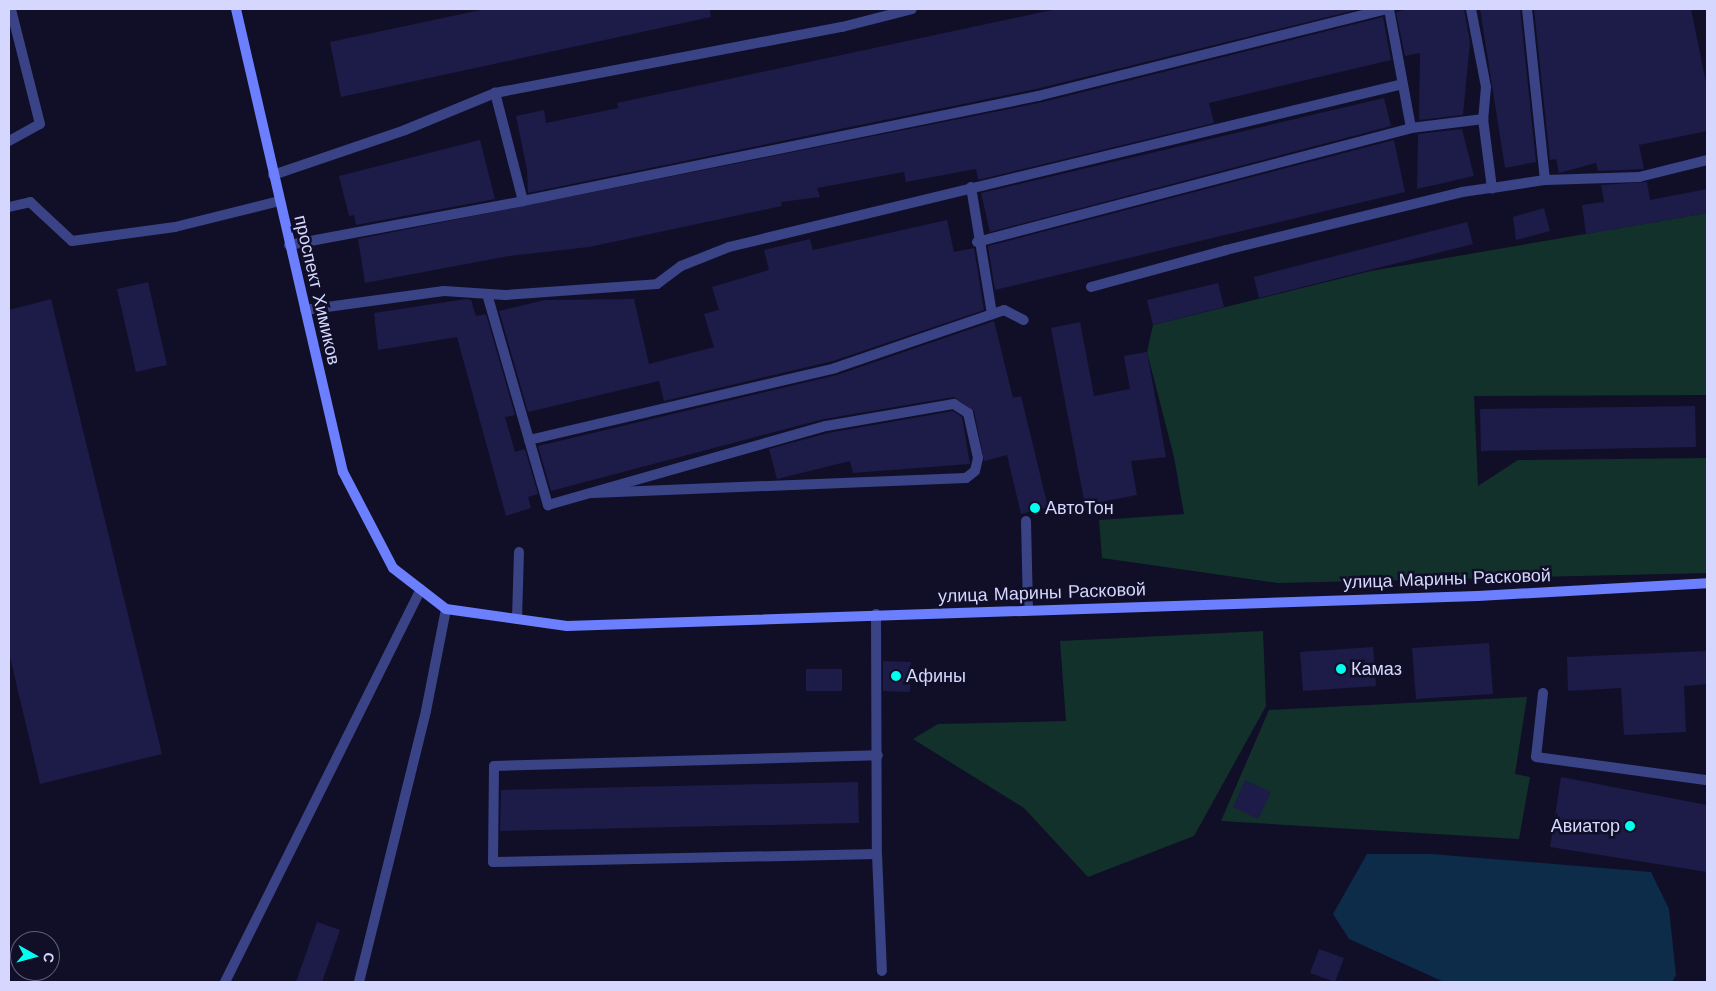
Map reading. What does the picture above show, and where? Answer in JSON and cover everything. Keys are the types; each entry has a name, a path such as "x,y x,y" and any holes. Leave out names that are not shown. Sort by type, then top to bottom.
{"main road":[{"name":"проспект Химиков","path":"236,9 289,245 343,472 393,568"},
{"name":"улица Марины Расковой","path":"393,568 446,609 567,626 876,614 1478,596 1707,583"}],"street":[{"path":"9,141 40,124 11,9"},
{"path":"273,175 405,130 495,94 842,27 912,9"},
{"path":"289,245 523,201 1038,96 1388,9 1411,128"},
{"path":"1472,9 1486,88 1483,119 1492,188"},
{"path":"1527,9 1545,180"},
{"path":"305,310 444,290 487,294 627,289 658,284 681,266 729,248 1403,84"},
{"path":"495,94 523,201"},
{"path":"977,242 1411,128 1483,119"},
{"path":"1091,287 1226,250 1462,192 1545,180 1640,177 1707,160"},
{"path":"971,188 977,242 992,314"},
{"path":"9,207 30,202 72,241 175,227 279,201"},
{"path":"487,294 548,505 826,426 954,404 968,413 978,458 975,471 966,478 592,493"},
{"path":"529,440 835,368 1004,310 1024,320"},
{"path":"1026,521 1028,609"},
{"path":"517,619 519,552"},
{"path":"225,982 421,590"},
{"path":"359,982 426,711 446,609"},
{"path":"876,614 877,854 882,971"},
{"path":"1542,693 1536,758 1707,780"},
{"path":"877,854 493,862 494,766 878,754"}],"green space":[{"path":"1707,213 1707,395 1474,396 1478,486 1518,460 1707,458 1707,573 1278,583 1102,558 1099,520 1184,514 1174,457 1147,352 1153,325 1371,271"},
{"path":"1263,631 1266,706 1194,836 1088,877 1024,808 913,739 938,724 1066,721 1060,641"},
{"path":"1527,697 1515,774 1530,777 1519,839 1221,821 1269,710"}],"water":[{"path":"1367,854 1431,854 1651,872 1669,909 1676,975 1672,982 1444,982 1349,939 1333,914"}],"building":[{"path":"485,9 710,9 711,17 341,97 330,42"},
{"path":"1057,9 1360,9 1036,89 528,193 527,170 516,116 544,110 546,123 618,108 617,103"},
{"path":"1409,9 1464,9 1470,42 1463,115 1419,120 1420,53 1405,56 1396,12"},
{"path":"1480,9 1520,9 1536,162 1505,168"},
{"path":"1534,9 1691,9 1707,87 1707,131 1639,145 1644,169 1598,171 1596,163 1559,173 1556,159 1550,160"},
{"path":"1383,17 1391,60 1209,103 1214,123 978,180 976,169 906,182 904,172 817,188 820,197 781,202 782,206 589,247 509,256 365,283 358,239 1039,103"},
{"path":"1384,98 1391,126 990,232 981,193"},
{"path":"1462,129 1474,176 1417,189 1418,134"},
{"path":"480,140 495,199 356,225 354,215 349,216 339,176"},
{"path":"1394,140 1405,192 995,290 988,246"},
{"path":"1647,182 1650,200 1707,189 1707,213 1586,234 1582,205 1604,202 1601,185"},
{"path":"1544,208 1550,231 1516,240 1513,217"},
{"path":"947,220 954,252 974,248 984,310 833,361 664,401 659,381 528,412 499,311 545,300 634,299 649,364 714,347 704,314 719,310 712,287 769,270 764,250 810,239 813,250"},
{"path":"1467,222 1473,244 1259,298 1254,277"},
{"path":"148,282 167,365 136,372 117,289"},
{"path":"1218,283 1224,307 1153,325 1147,300"},
{"path":"51,299 162,754 40,784 9,653 9,310"},
{"path":"466,299 471,300 476,316 486,314 515,415 505,417 515,452 525,449 538,494 528,497 531,508 506,516 457,337 378,350 374,313"},
{"path":"994,321 1013,398 1021,396 1048,507 1021,514 1007,455 984,461 974,411 954,397 824,419 551,491 538,446 837,375"},
{"path":"1080,322 1094,396 1130,389 1124,356 1147,352 1166,457 1131,461 1137,495 1085,505 1051,328"},
{"path":"1695,406 1696,447 1481,451 1480,409"},
{"path":"953,411 962,417 970,464 853,473 850,461 777,479 769,449 828,433"},
{"path":"1489,643 1493,694 1416,699 1412,648"},
{"path":"1373,647 1376,686 1303,691 1300,652"},
{"path":"1707,651 1707,684 1684,686 1686,732 1624,735 1621,688 1568,691 1567,657"},
{"name":"Афины","path":"883,661 911,662 910,692 883,691"},
{"path":"806,669 842,669 842,691 806,691"},
{"name":"Авиатор","path":"1561,777 1707,805 1707,872 1550,847"},
{"path":"1245,780 1271,792 1258,819 1233,807"},
{"path":"858,782 859,823 500,831 501,790"},
{"path":"317,922 340,930 322,982 296,982"},
{"path":"1319,949 1344,958 1335,982 1310,973"}],"place":[{"name":"АвтоТон","path":"1035,508"},
{"name":"Камаз","path":"1341,669"},
{"name":"Афины","path":"896,676"},
{"name":"Авиатор","path":"1630,826"}]}
